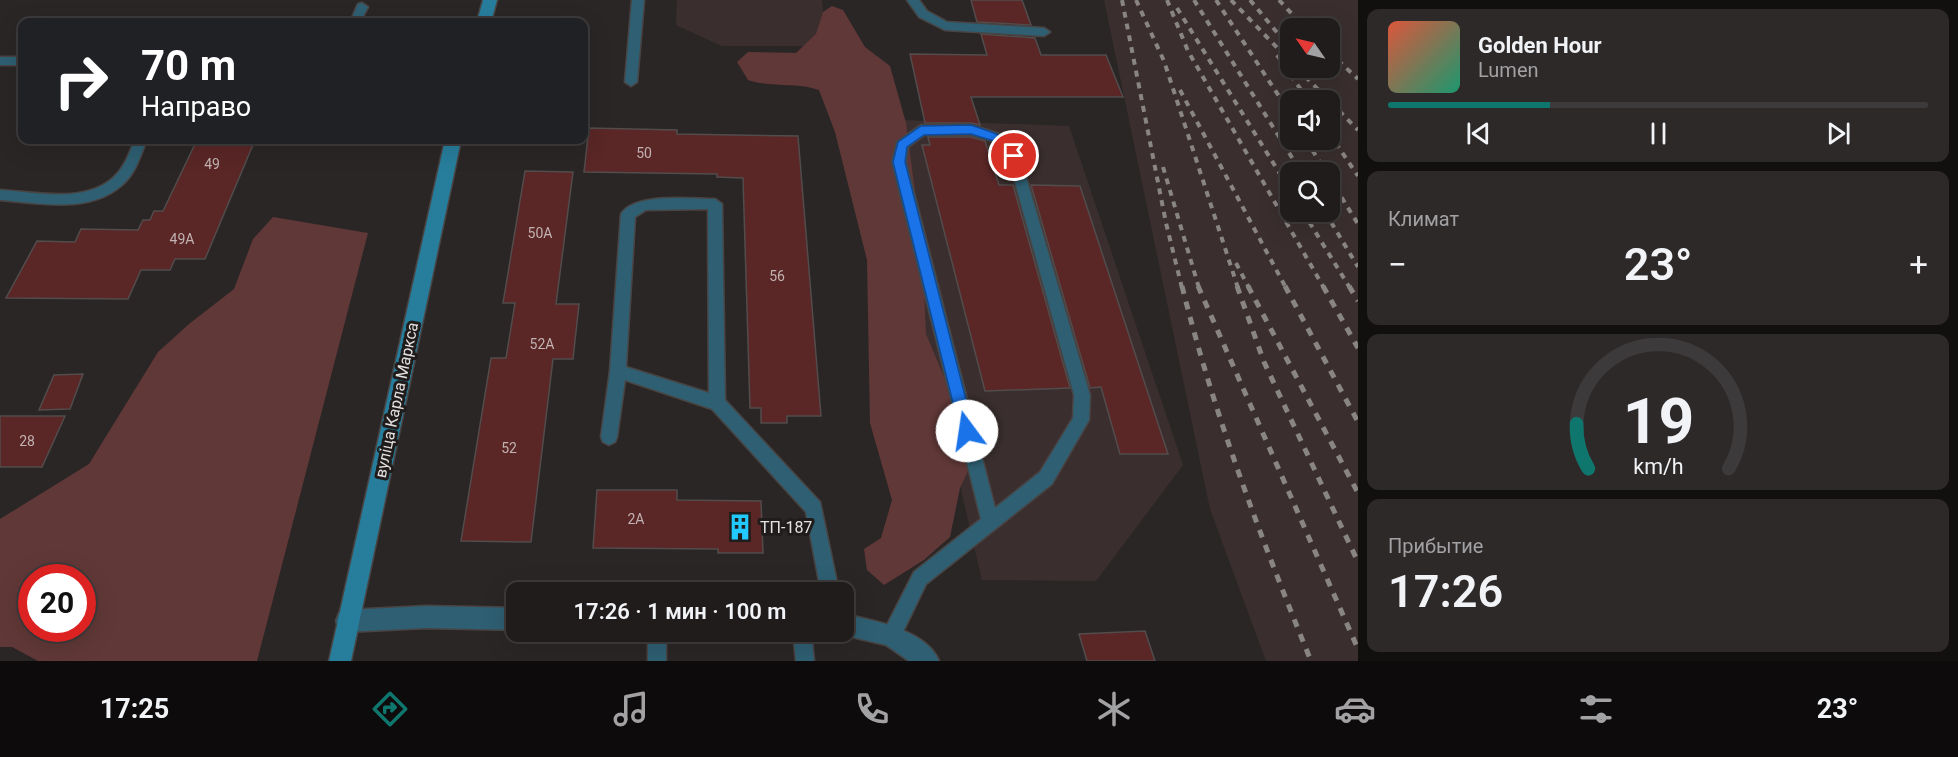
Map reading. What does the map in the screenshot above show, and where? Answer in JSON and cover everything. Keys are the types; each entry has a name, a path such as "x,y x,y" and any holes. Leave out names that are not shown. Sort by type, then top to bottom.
{"main road":[{"path":"485,18 490,0"},
{"name":"вуліца Карла Маркса","path":"340,661 452,144"}],"street":[{"path":"347,621 426,617 506,619"},
{"path":"854,627 891,635 928,661"}],"lane":[{"path":"631,82 638,0"},
{"path":"913,0 923,14 945,26 1044,32"},
{"path":"357,18 362,7"},
{"path":"0,61 18,61"},
{"path":"891,635 920,578 1046,478 1081,420 1082,395 1014,156 1001,139 971,130 921,130 902,145 899,162 990,521"},
{"path":"0,195 84,199 105,191 129,168 139,144"},
{"path":"609,436 618,371 628,214 644,205 715,204 717,403"},
{"path":"618,371 717,403 814,508 828,582"},
{"path":"657,642 657,661"},
{"path":"803,642 805,661"}],"shaded area":[{"path":"677,0 822,0 826,46 722,46 676,25"},
{"path":"1104,0 1358,0 1358,661 1266,661 1210,509"},
{"path":"832,6 843,10 865,47 890,66 906,123 922,245 926,334 955,403 968,471 960,488 950,537 924,560 884,585 867,570 864,549 881,538 892,500 870,423 867,260 835,132 819,90 748,80 737,62 748,52 796,53 816,34 823,12"},
{"path":"875,119 1069,126 1183,465 1096,581 982,580"},
{"path":"273,217 368,233 257,661 38,661 12,647 0,647 0,519 89,464 158,352 234,289 253,239"}],"building":[{"path":"971,0 1022,0 1031,25 977,22"},
{"path":"981,34 1035,38 1041,55 1106,55 1123,97 971,97 980,125 925,123 910,54 987,55"},
{"path":"589,128 677,130 677,134 798,136 821,416 787,416 787,423 761,423 761,408 750,408 743,178 717,177 717,174 584,172"},
{"path":"928,137 971,137 985,141 999,185 1013,185 1070,388 985,391 922,145 930,145"},
{"path":"195,144 253,144 205,259 175,259 170,270 141,270 128,299 6,298 37,241 75,242 81,229 138,230 143,220 150,220 154,211 163,211"},
{"path":"525,171 573,172 556,304 579,304 573,359 553,359 531,542 461,541 491,358 506,358 515,303 503,303"},
{"path":"1031,185 1080,186 1168,454 1120,454 1101,387 1090,388"},
{"path":"83,374 70,409 39,410 54,375"},
{"path":"0,416 65,416 42,467 0,467"},
{"path":"597,490 677,490 677,500 761,501 763,553 718,553 718,549 593,548"},
{"path":"1145,631 1155,661 1087,661 1079,634"}],"railway":[{"path":"1122,0 1166,223 1182,288"},
{"path":"1136,0 1164,61 1238,288"},
{"path":"1167,0 1188,51 1324,288"},
{"path":"1194,0 1295,162"},
{"path":"1216,0 1280,98"},
{"path":"1231,0 1280,51"},
{"path":"1250,0 1280,36"},
{"path":"1279,0 1296,18"},
{"path":"1177,8 1280,174"},
{"path":"1277,55 1301,90"},
{"path":"1340,62 1358,79"},
{"path":"1307,78 1358,130"},
{"path":"1180,90 1286,288"},
{"path":"1340,149 1358,176"},
{"path":"1312,150 1320,162"},
{"path":"1163,167 1199,288"},
{"path":"1340,195 1358,224"},
{"path":"1309,222 1350,288"},
{"path":"1331,222 1358,267"},
{"path":"1236,263 1249,288"},
{"path":"1182,286 1209,382 1240,476 1311,661"},
{"path":"1198,286 1358,649"},
{"path":"1237,286 1264,362 1358,562"},
{"path":"1248,286 1358,493"},
{"path":"1285,286 1358,422"},
{"path":"1323,286 1358,348"},
{"path":"1349,286 1358,301"}],"place":[{"name":"ТП-187","path":"740,527"}],"route":[{"path":"967,431 899,162 902,145 921,130 971,130 1001,139 1014,156"}]}
